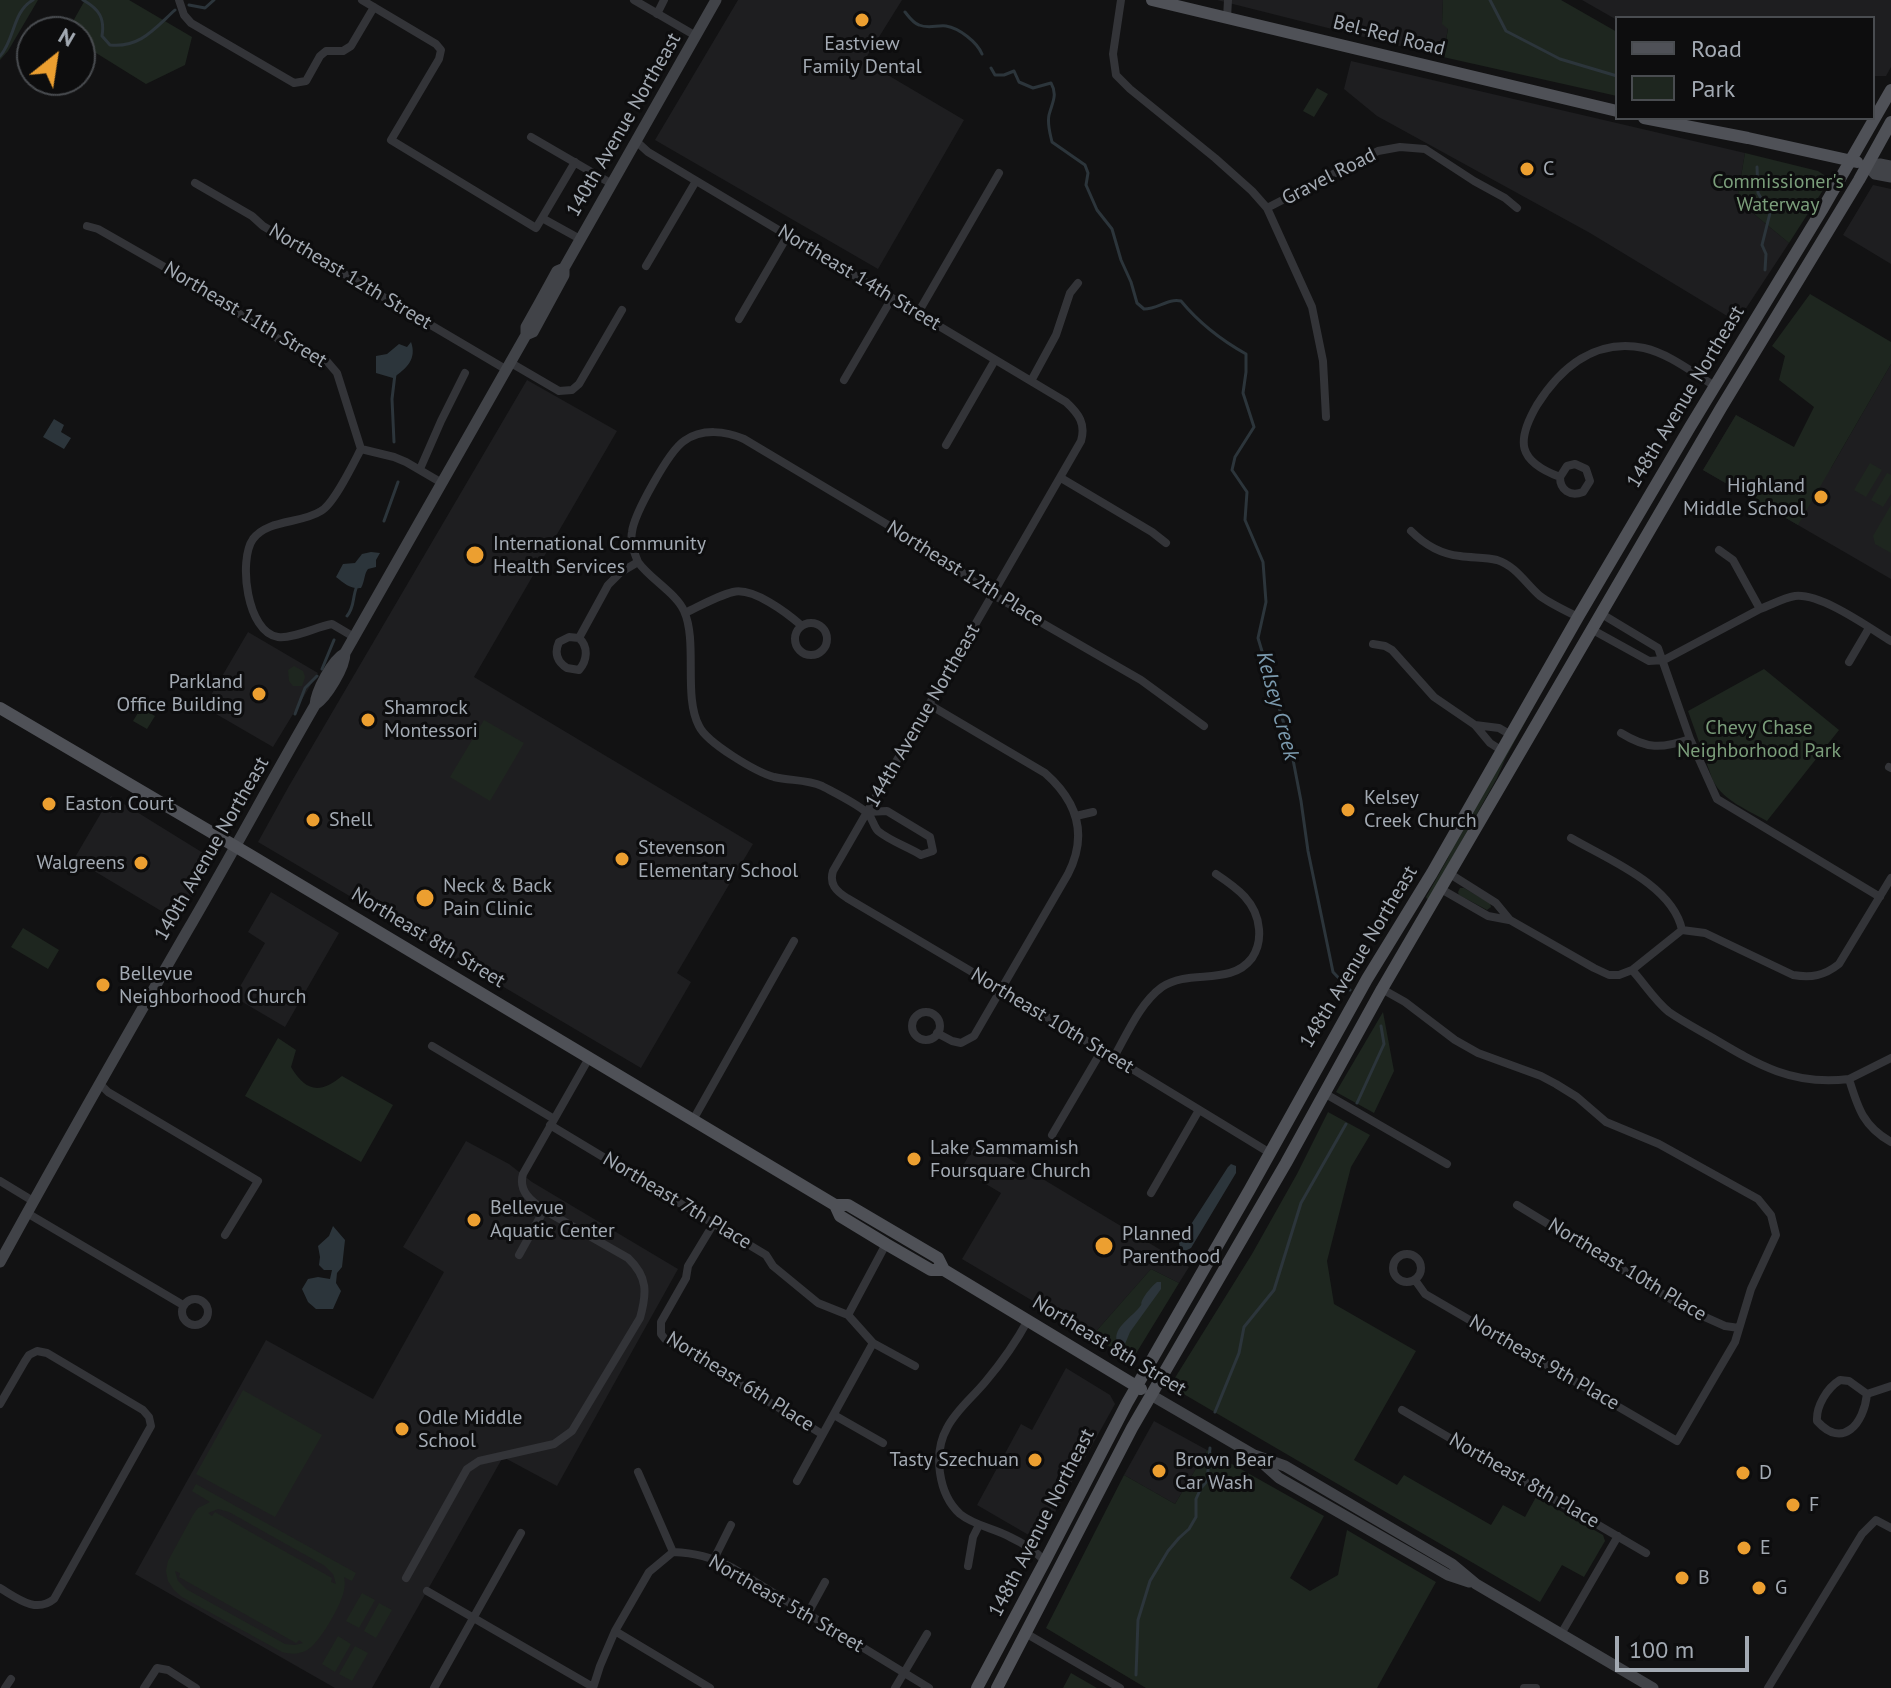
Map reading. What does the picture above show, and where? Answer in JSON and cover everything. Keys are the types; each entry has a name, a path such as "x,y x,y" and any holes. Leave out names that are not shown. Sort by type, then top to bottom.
{"main road":[{"name":"140th Avenue Northeast","path":"0,1262 315,705 323,700 345,661 345,653 509,366 526,335 526,327 557,271 564,268 716,0"},
{"name":"Bel-Red Road","path":"1152,0 1615,111"},
{"name":"148th Avenue Northeast","path":"1875,117 1891,90"},
{"path":"1654,120 1867,165 1891,166"},
{"name":"148th Avenue Northeast","path":"977,1688 1136,1387 1367,979 1873,120"},
{"name":"148th Avenue Northeast","path":"997,1688 1151,1395 1246,1233 1382,989 1891,122"},
{"path":"1867,165 1875,174 1891,177"},
{"path":"1721,408 1733,380 1724,371"},
{"path":"1523,745 1539,707 1538,700 1530,701"},
{"name":"Northeast 8th Street","path":"0,708 835,1205 848,1205 938,1258 944,1270"},
{"path":"1432,873 1423,900 1426,905 1434,902"},
{"path":"1246,1233 1239,1236 1233,1230 1250,1189"},
{"name":"Northeast 8th Street","path":"835,1205 840,1216 931,1270 944,1270 1028,1320 1254,1455 1279,1478 1448,1575 1476,1584 1653,1688"},
{"path":"1055,1579 1065,1548 1058,1538"}],"street":[{"path":"179,0 184,15 191,23 294,83 308,78 323,53 343,51 351,46 374,7"},
{"path":"362,0 441,50 439,59 391,140 536,228 575,162"},
{"path":"634,0 696,36"},
{"path":"657,14 664,0"},
{"path":"1121,0 1113,54 1116,75 1215,158 1267,208 1312,307 1323,361 1326,417"},
{"path":"1227,18 1228,0"},
{"path":"531,137 612,184"},
{"name":"Northeast 14th Street","path":"636,141 645,150 696,181 1066,402 1080,417"},
{"name":"Gravel Road","path":"1267,208 1378,151 1400,147 1425,149 1517,208"},
{"path":"918,313 999,173"},
{"path":"646,266 696,181"},
{"name":"Northeast 12th Street","path":"195,183 252,216 263,226 509,366 559,391 568,391 579,384 622,310"},
{"path":"542,218 580,239"},
{"name":"Northeast 11th Street","path":"87,226 98,229 217,297 253,324 289,345 325,359 337,373 361,449"},
{"path":"739,319 788,235"},
{"path":"1031,381 1056,335 1070,293 1078,283"},
{"path":"844,380 892,298"},
{"path":"1560,477 1531,460 1525,451 1524,433 1527,423 1556,378 1587,354 1621,345 1645,348 1662,354 1715,386"},
{"path":"946,445 995,360"},
{"path":"420,469 465,373"},
{"name":"144th Avenue Northeast","path":"835,888 831,878 833,871 1061,478 1084,432 1080,417"},
{"name":"Northeast 12th Place","path":"638,562 631,535 634,520 674,450 695,436 730,433 945,559 993,596 1141,680 1204,726"},
{"path":"354,637 332,624 285,637 271,635 253,612 244,572 246,552 265,529 317,514 328,506 361,449 394,457 442,483"},
{"path":"1061,478 1166,543"},
{"path":"1411,531 1422,542 1446,553 1499,561 1515,571 1541,596 1578,617"},
{"path":"1719,550 1733,560 1760,609"},
{"path":"579,638 608,585 621,572 638,562 685,613 693,713 699,728 709,740 755,769 775,777 810,781 868,812 887,811 930,837 933,851 921,855 877,830 868,812"},
{"path":"685,613 741,591 752,593 802,626"},
{"path":"1591,629 1649,661 1664,660 1760,609 1785,599 1806,596 1820,600 1891,641"},
{"path":"1600,613 1658,648 1690,739 1717,799 1880,897"},
{"path":"1849,662 1869,628"},
{"path":"1373,644 1392,650 1434,697 1475,725 1490,743 1501,750"},
{"path":"930,705 1045,773 1058,784 1076,816 1079,844 1075,860 974,1036 961,1043 937,1033"},
{"path":"1475,725 1499,728 1511,735"},
{"path":"1621,733 1637,743 1656,747 1690,739"},
{"path":"1076,816 1093,812"},
{"path":"1571,838 1660,892 1672,904 1682,930"},
{"path":"1114,1057 1147,1002 1165,985 1190,977 1237,972 1254,955 1260,934 1254,907 1233,885 1216,874"},
{"path":"1450,874 1496,903 1510,920"},
{"path":"1441,889 1488,916 1510,920 1601,972 1619,975 1632,970 1682,930 1705,933 1793,975 1806,977 1825,973 1839,964 1891,878"},
{"name":"Northeast 10th Street","path":"835,888 1270,1153"},
{"path":"693,1120 794,941"},
{"path":"1632,970 1667,1010 1768,1068 1803,1080 1849,1079 1891,1058"},
{"path":"1382,989 1478,1053 1541,1076 1577,1097 1606,1122 1659,1144 1758,1199 1771,1215 1776,1235 1751,1289 1739,1328"},
{"name":"Northeast 7th Place","path":"432,1046 766,1255 780,1273 818,1303 848,1315 873,1343 915,1366"},
{"path":"1052,1135 1102,1050"},
{"path":"406,1578 467,1469 479,1461 554,1444 572,1431 640,1318 646,1297 644,1281 635,1264 544,1210 522,1188 521,1179 589,1058"},
{"path":"1849,1079 1867,1123 1891,1142"},
{"path":"99,1083 108,1092 258,1181 225,1235"},
{"path":"1324,1093 1447,1164"},
{"path":"1151,1193 1199,1110"},
{"path":"0,1181 33,1201"},
{"name":"Northeast 10th Place","path":"1517,1205 1687,1309 1725,1326 1739,1328"},
{"path":"519,1255 544,1210"},
{"path":"27,1213 183,1305"},
{"name":"Northeast 6th Place","path":"714,1223 688,1266 686,1278 661,1322 661,1334 822,1434"},
{"path":"848,1315 886,1244"},
{"name":"Northeast 9th Place","path":"1415,1280 1425,1294 1677,1441 1735,1342 1739,1328"},
{"path":"1028,1320 1009,1352 945,1431 939,1473 947,1496 959,1513 979,1525 1009,1536 1045,1561"},
{"path":"797,1481 873,1343"},
{"path":"0,1404 29,1355 37,1351 143,1410 151,1426 59,1594 45,1605 27,1604 0,1588"},
{"path":"1840,1380 1849,1381 1867,1394 1864,1409 1853,1429 1847,1433 1830,1432 1817,1421 1816,1412 1826,1393 1840,1380"},
{"path":"1867,1394 1891,1386"},
{"name":"Northeast 8th Place","path":"1402,1410 1646,1553"},
{"name":"Northeast 6th Place","path":"834,1415 883,1443"},
{"path":"427,1591 593,1688 615,1631 649,1572 673,1552 638,1472"},
{"path":"1768,1688 1862,1534 1876,1520 1891,1528"},
{"path":"714,1559 731,1525"},
{"path":"968,1566 973,1537 979,1525"},
{"path":"434,1688 521,1533"},
{"path":"1561,1634 1618,1536"},
{"name":"Northeast 5th Street","path":"673,1552 694,1553 714,1559 929,1688"},
{"path":"808,1613 825,1582"},
{"path":"615,1631 710,1688"},
{"path":"895,1688 927,1634"},
{"path":"1027,1634 1120,1688"},
{"path":"144,1688 157,1668 168,1670 196,1688"},
{"path":"5,1688 11,1679"},
{"path":"1524,1688 1536,1688"}],"shaded area":[{"path":"738,0 902,0 864,61 964,120 878,269 655,140"},
{"path":"1217,0 1443,0 1442,23 1448,28 1443,57"},
{"path":"1582,0 1891,0 1891,67 1886,76 1875,76 1875,16 1615,16 1615,19"},
{"path":"1351,61 1745,153 1737,200 1789,243 1737,322 1590,233 1377,116 1344,89"},
{"path":"1873,185 1891,189 1891,264 1843,235"},
{"path":"411,342 412,358 403,371 393,378 376,373 376,356 387,354 399,344 407,347"},
{"name":"Highland Middle School","path":"1891,364 1891,579 1703,470 1736,415 1831,468"},
{"path":"527,380 617,431 474,677 753,844 677,973 691,982 641,1068 258,842"},
{"path":"54,419 64,425 61,432 71,438 64,449 43,437"},
{"path":"380,553 376,567 368,569 361,588 351,587 336,577 343,564 355,563 362,554"},
{"path":"248,632 318,673 273,747 204,707"},
{"path":"111,796 208,856 211,864 178,921 74,859"},
{"path":"271,892 339,933 285,1027 234,997 265,943 248,932"},
{"path":"978,1140 1189,1267 1179,1283 1151,1269 1092,1336 962,1259 1001,1193 961,1169"},
{"name":"Odle Middle School","path":"466,1141 509,1164 532,1182 678,1269 557,1486 503,1457 372,1688 335,1688 135,1574 266,1340 373,1399 444,1272 403,1247"},
{"path":"1231,1164 1236,1166 1236,1173 1191,1248 1185,1251 1179,1243"},
{"path":"333,1226 345,1240 342,1267 337,1273 336,1283 341,1291 333,1309 316,1309 308,1302 302,1289 308,1279 330,1279 332,1270 324,1270 319,1265 318,1246 329,1236"},
{"path":"1157,1282 1161,1282 1161,1289 1120,1347 1116,1336 1118,1331"},
{"path":"1066,1368 1110,1395 1115,1404 1039,1541 977,1505 1021,1424 1032,1430"},
{"path":"1154,1421 1207,1450 1175,1504 1124,1475"}],"green space":[{"path":"0,0 38,0 29,16 16,16 16,37 0,60"},
{"path":"85,0 129,0 192,37 185,65 146,84 96,53 96,16 76,16"},
{"path":"1443,0 1561,0 1615,31 1615,96 1443,57 1448,29 1442,24"},
{"path":"1317,88 1328,94 1314,117 1303,111"},
{"name":"Commissioner's Waterway","path":"1745,153 1824,175 1827,184 1789,243 1737,200"},
{"path":"1810,294 1891,342 1891,364 1798,525 1703,470 1736,415 1794,447 1814,407 1779,380 1785,356 1772,346"},
{"path":"1870,463 1882,470 1866,497 1854,490"},
{"path":"1887,473 1891,475 1891,494 1883,507 1871,500"},
{"path":"1891,505 1891,553 1875,544 1873,536"},
{"path":"294,666 303,671 302,686 293,686 289,681 288,670"},
{"name":"Chevy Chase Neighborhood Park","path":"1764,669 1839,730 1767,821 1737,804 1718,788 1688,711"},
{"path":"1534,706 1497,778 1427,899 1458,834"},
{"path":"141,708 155,716 147,729 133,721"},
{"path":"484,720 524,743 490,801 450,777"},
{"path":"1460,888 1490,903 1491,907 1487,910 1459,895"},
{"path":"23,928 59,950 48,969 11,947"},
{"path":"1383,1012 1394,1071 1374,1113 1336,1092"},
{"path":"278,1038 296,1050 291,1067 308,1086 327,1086 342,1076 393,1105 361,1162 245,1096"},
{"path":"1328,1112 1370,1135 1351,1167 1327,1261 1334,1304 1416,1351 1354,1460 1397,1485 1404,1475 1491,1525 1503,1505 1525,1517 1536,1497 1603,1535 1605,1541 1584,1577 1562,1565 1540,1602 1175,1389 1173,1381 1252,1254"},
{"path":"1151,1269 1179,1283 1132,1360 1092,1336"},
{"path":"243,1390 322,1435 275,1517 196,1474"},
{"path":"1207,1450 1324,1516 1290,1578 1310,1591 1338,1575 1347,1530 1436,1582 1377,1688 1146,1688 1046,1628 1124,1475 1175,1504"},
{"path":"196,1484 356,1573 352,1581 344,1577 344,1590 335,1614 318,1640 307,1650 294,1654 282,1652 174,1590 168,1581 168,1561 193,1515 198,1508 210,1502 192,1491","holes":["218,1509 229,1512 325,1566 333,1574 336,1584 331,1582 332,1578 215,1512 212,1516 208,1513","175,1571 180,1573 179,1577 296,1643 299,1640 303,1643 285,1644 186,1589 178,1581"]},
{"path":"362,1593 375,1600 359,1628 346,1621"},
{"path":"379,1603 392,1610 376,1638 364,1631"},
{"path":"338,1636 351,1644 335,1672 322,1664"},
{"path":"355,1646 368,1653 352,1681 339,1674"},
{"path":"1071,1673 1097,1688 1063,1688"}],"waterway":[{"name":"Kelsey Creek","path":"0,56 21,12 33,0"},
{"name":"Kelsey Creek","path":"83,0 100,15 102,36 110,45 138,40 175,10"},
{"name":"Kelsey Creek","path":"189,5 205,8 214,0"},
{"path":"1490,0 1506,31 1560,59 1615,75"},
{"name":"Kelsey Creek","path":"905,12 919,25 946,26 962,33 972,40 982,54"},
{"name":"Kelsey Creek","path":"991,68 995,75 1014,71 1019,82 1033,88 1051,83 1054,95 1048,122 1052,142 1085,165 1088,173 1086,185 1097,210 1112,229 1137,303 1144,309 1181,301 1211,331 1246,354 1243,393 1254,427 1235,457 1232,470 1247,492 1245,520 1263,562 1266,602 1258,638 1290,744 1333,972 1350,990"},
{"path":"1757,167 1758,193 1770,213 1762,245 1766,254 1765,270"},
{"path":"394,442 392,399 395,374"},
{"path":"384,521 398,482"},
{"path":"347,616 357,586"},
{"path":"322,669 334,640"},
{"path":"295,714 305,688 317,676"},
{"name":"Kelsey Creek","path":"1357,1103 1384,1044 1381,1026"},
{"name":"Kelsey Creek","path":"1215,1412 1239,1353 1244,1327 1274,1290 1301,1203 1346,1124"},
{"name":"Kelsey Creek","path":"1136,1675 1138,1620 1150,1581 1168,1551 1196,1517 1196,1499 1207,1481 1210,1448"}],"place":[{"name":"Eastview Family Dental","path":"862,20"},
{"name":"C","path":"1527,169"},
{"name":"Highland Middle School","path":"1821,497"},
{"name":"International Community Health Services","path":"475,555"},
{"name":"Parkland Office Building","path":"259,694"},
{"name":"Shamrock Montessori","path":"368,720"},
{"name":"Easton Court","path":"49,804"},
{"name":"Kelsey Creek Church","path":"1348,810"},
{"name":"Shell","path":"313,820"},
{"name":"Stevenson Elementary School","path":"622,859"},
{"name":"Walgreens","path":"141,863"},
{"name":"Neck & Back Pain Clinic","path":"425,898"},
{"name":"Bellevue Neighborhood Church","path":"103,985"},
{"name":"Lake Sammamish Foursquare Church","path":"914,1159"},
{"name":"Bellevue Aquatic Center","path":"474,1220"},
{"name":"Planned Parenthood","path":"1104,1246"},
{"name":"Odle Middle School","path":"402,1429"},
{"name":"Tasty Szechuan","path":"1035,1460"},
{"name":"Brown Bear Car Wash","path":"1159,1471"},
{"name":"D","path":"1743,1473"},
{"name":"F","path":"1793,1505"},
{"name":"E","path":"1744,1548"},
{"name":"B","path":"1682,1578"},
{"name":"G","path":"1759,1588"}]}
